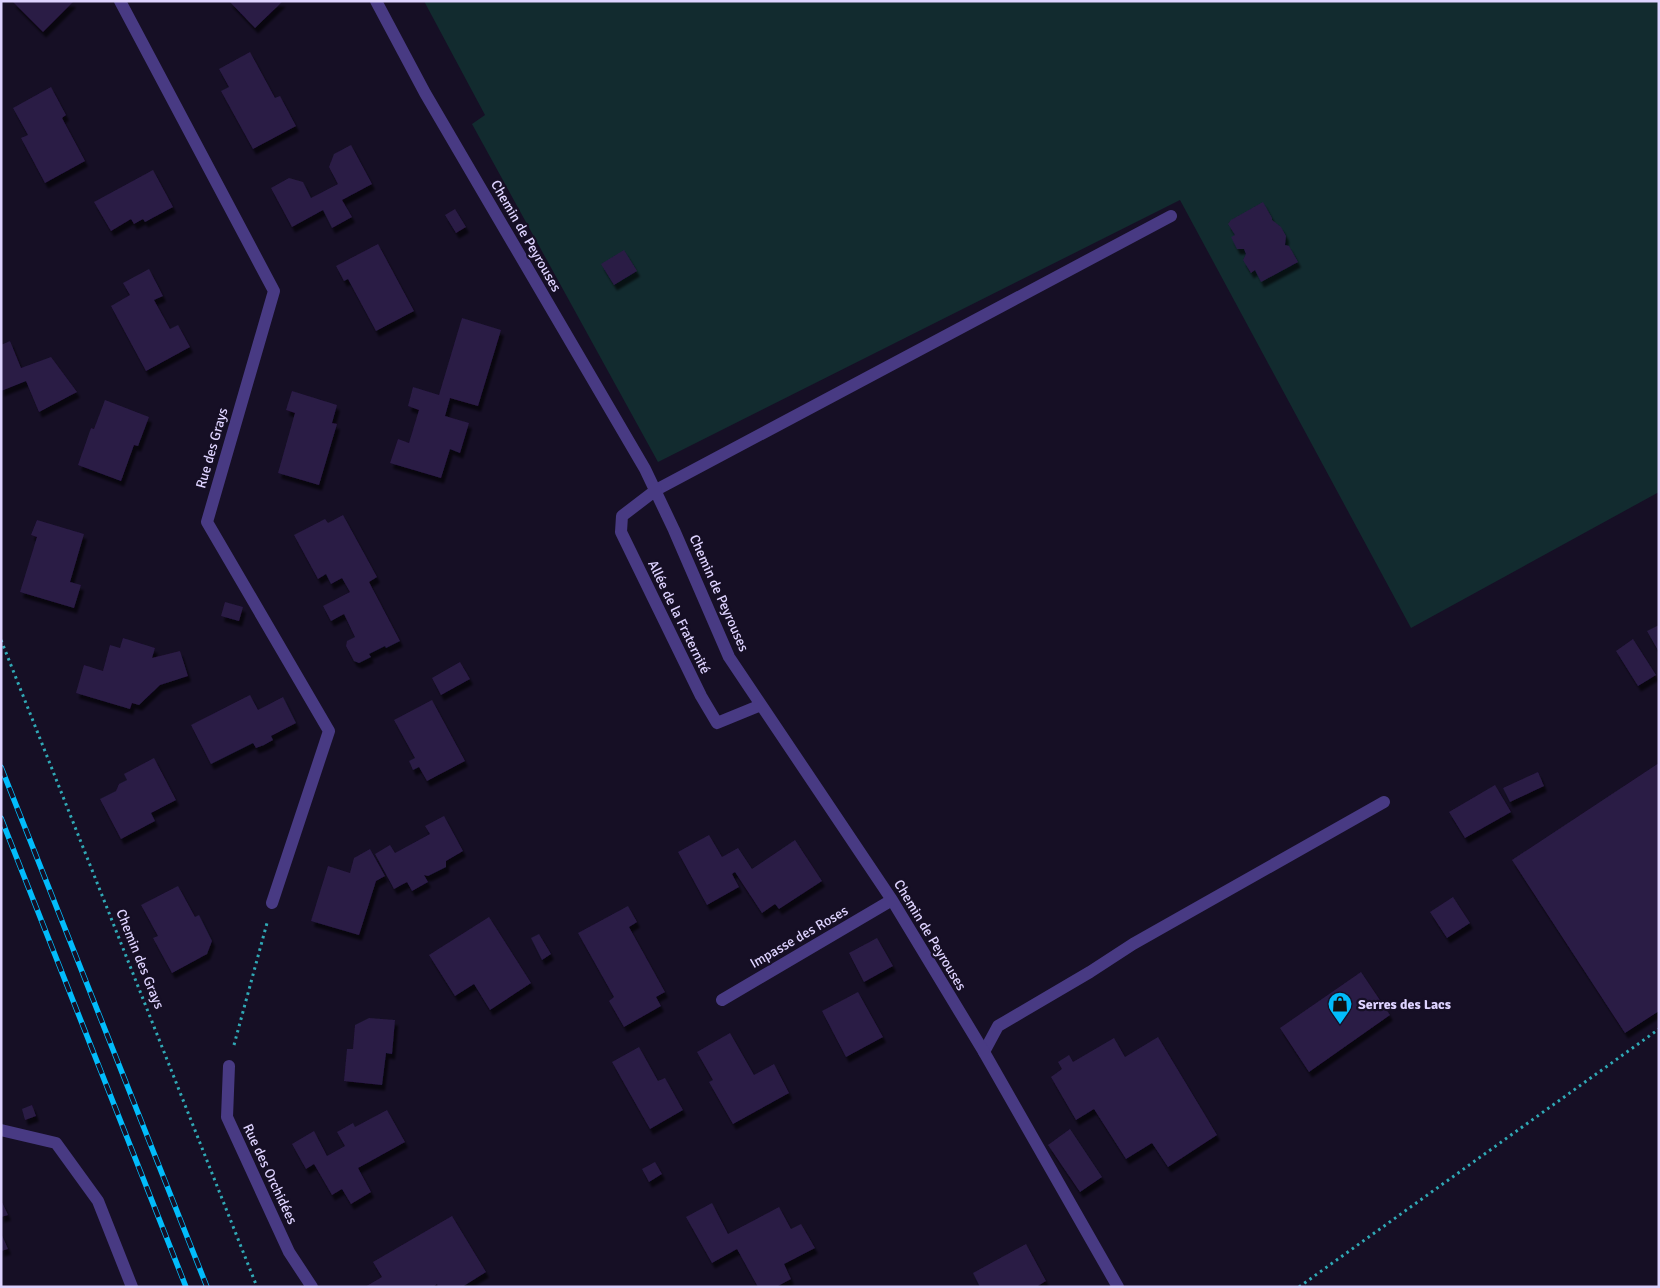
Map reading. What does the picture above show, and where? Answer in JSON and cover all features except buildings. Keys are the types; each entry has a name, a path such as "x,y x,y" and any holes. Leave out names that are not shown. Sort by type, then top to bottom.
{"street":[{"name":"Rue des Grays","path":"120,1 274,291 206,522 329,731 272,903"},
{"name":"Chemin de Peyrouses","path":"376,1 425,93 640,460 656,490 729,657 892,900 984,1052 1118,1286"},
{"path":"656,490 1171,216"},
{"name":"Allée de la Fraternité","path":"656,490 622,516 621,532 692,679 717,723 762,705"},
{"path":"984,1052 998,1026 1090,972 1133,944 1384,802"},
{"name":"Impasse des Roses","path":"722,1000 892,900"},
{"name":"Rue des Orchidées","path":"229,1066 227,1117 290,1252 312,1287"},
{"path":"1,1130 56,1143 98,1201 132,1287"}],"path":[{"name":"Chemin des Grays","path":"1,640 257,1287"},
{"path":"229,1066 272,903"},
{"path":"1299,1287 1659,1029"}],"green space":[{"path":"424,1 1659,1 1659,492 1411,628 1180,200 658,462 472,124 485,115"}],"railway":[{"path":"1,767 207,1287"},
{"path":"1,818 186,1287"}],"place":[{"name":"Serres des Lacs","path":"1340,1025"}]}
